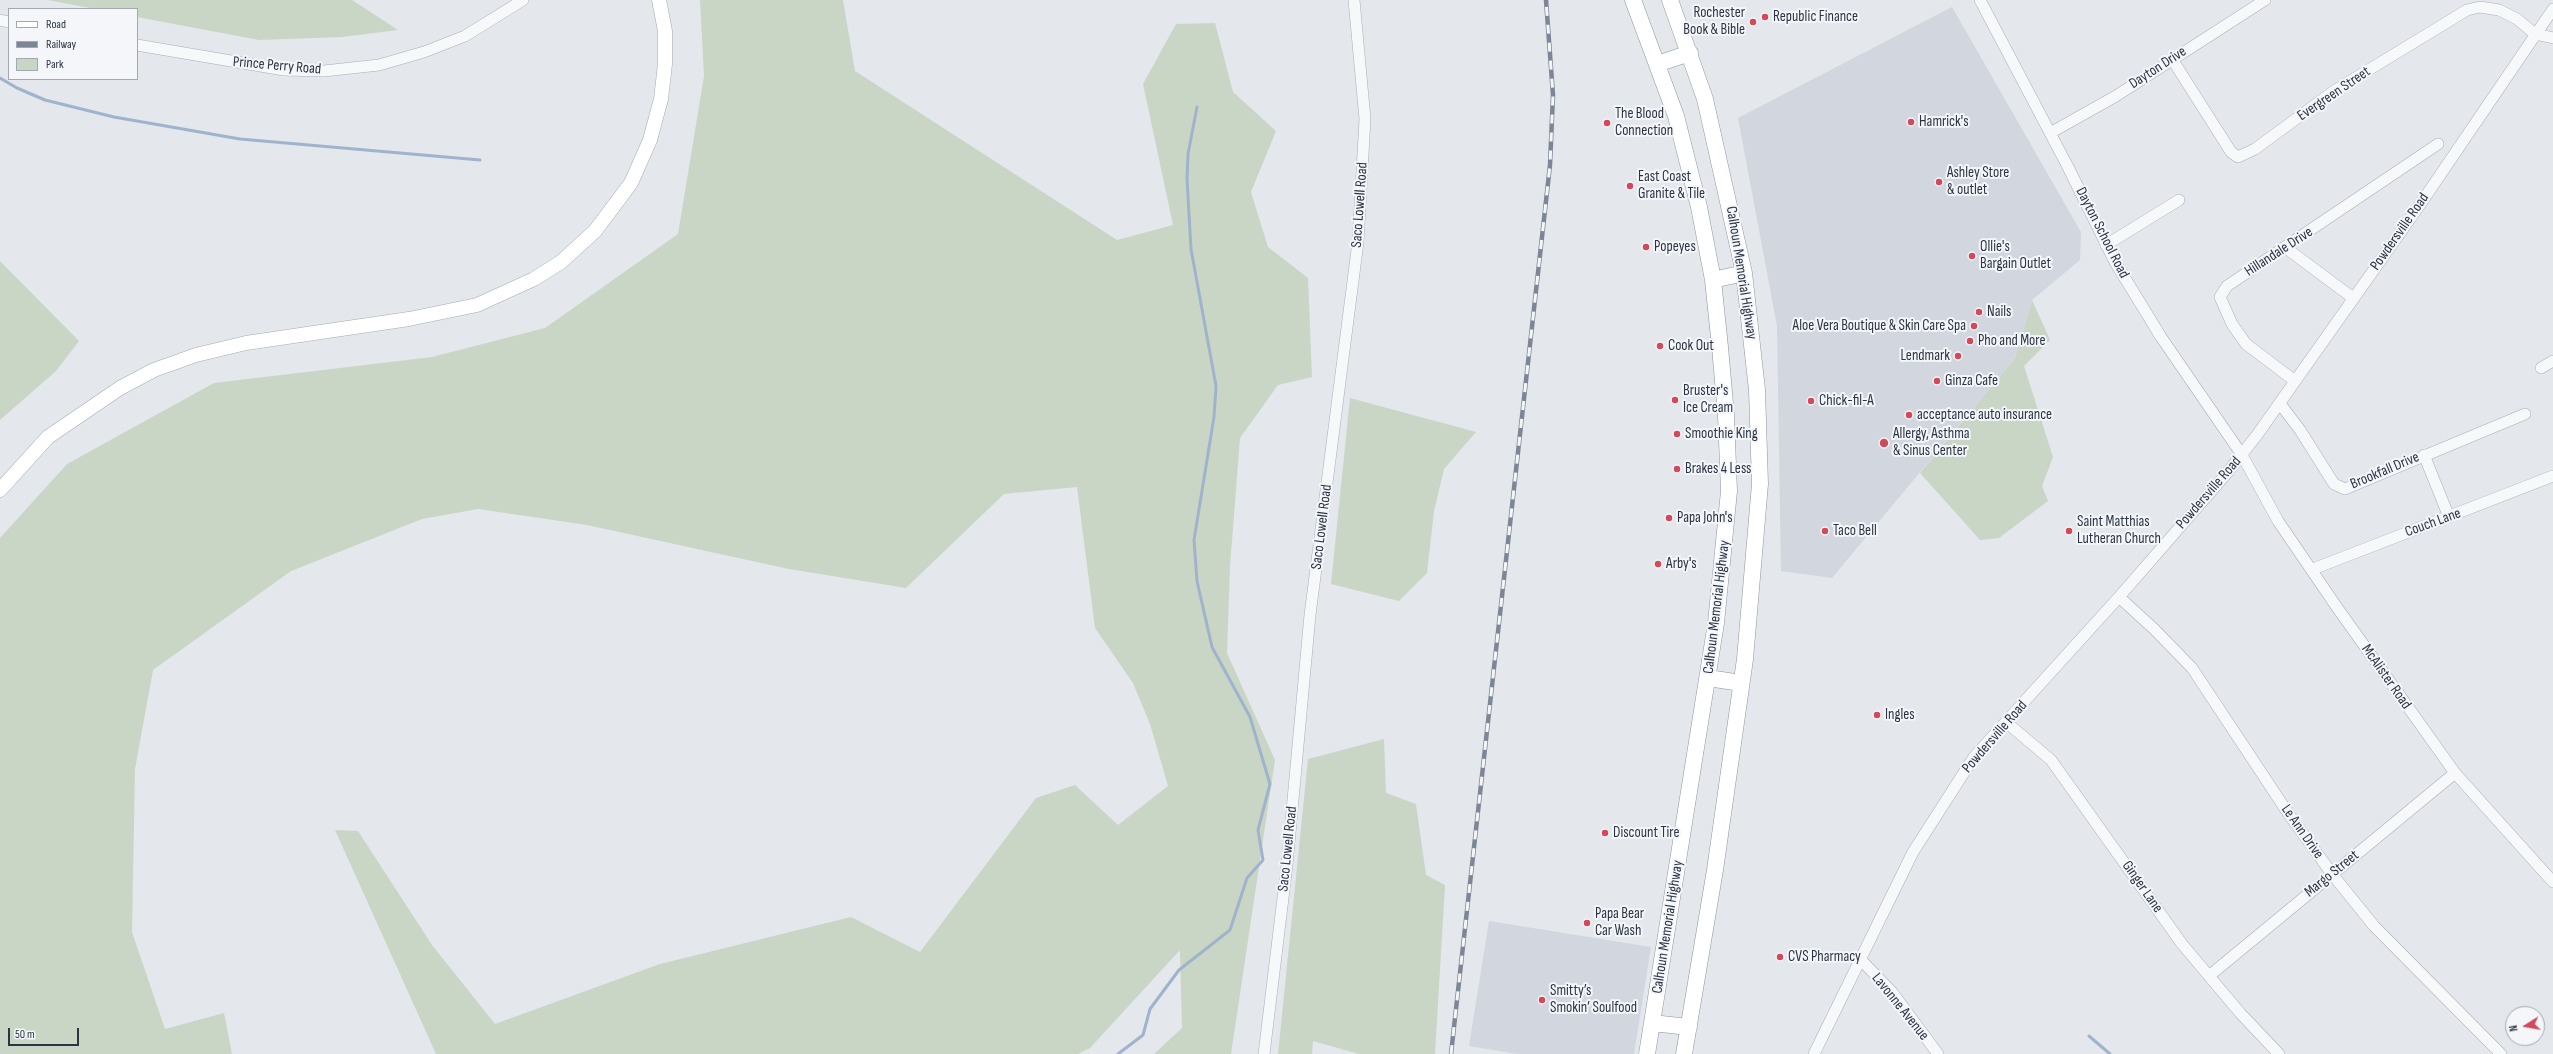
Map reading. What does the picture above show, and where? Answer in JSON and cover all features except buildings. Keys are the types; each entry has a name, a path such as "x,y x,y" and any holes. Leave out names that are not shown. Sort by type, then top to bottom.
{"highway":[{"name":"Calhoun Memorial Highway","path":"1633,0 1676,116 1699,207 1713,280 1726,415 1729,491 1716,623 1708,678 1647,1054"},
{"name":"Calhoun Memorial Highway","path":"1670,0 1705,99 1744,273 1757,390 1760,484 1750,610 1741,683 1716,866 1684,1054"},
{"path":"1657,64 1690,53"},
{"path":"1713,280 1744,273"},
{"path":"1708,678 1741,683"},
{"path":"1652,1023 1689,1027"}],"main road":[{"path":"0,490 48,437 120,388 154,370 196,355 246,343 415,318 477,305 534,279 561,262 595,231 631,183 650,140 661,99 665,64 665,31 659,0"}],"street":[{"name":"Prince Perry Road","path":"138,46 284,70 324,71 379,65 424,52 465,36 523,0"},
{"name":"Saco Lowell Road","path":"1264,1054 1287,865 1310,616 1358,235 1365,119 1354,0"},
{"name":"Dayton School Road","path":"1980,0 2106,245 2146,314 2242,455"},
{"name":"Dayton Drive","path":"2050,134 2084,116 2265,0"},
{"name":"Evergreen Street","path":"2172,59 2231,152 2238,157 2255,149 2334,91 2468,10 2480,7 2499,10 2517,19 2535,34"},
{"name":"Powdersville Road","path":"1814,1054 1910,859 1933,819 1974,758 2119,598 2242,455 2280,405 2352,298 2419,206 2553,9"},
{"path":"2535,34 2553,38"},
{"name":"Hillandale Drive","path":"2295,381 2246,344 2232,324 2220,297 2227,286 2286,248 2438,144"},
{"path":"2106,245 2179,200"},
{"path":"2286,248 2352,298"},
{"path":"2541,368 2553,361"},
{"name":"Brookfall Drive","path":"2280,405 2300,430 2334,484 2344,488 2525,414"},
{"name":"McAlister Road","path":"2242,455 2278,521 2313,569 2340,612 2455,773 2553,882"},
{"path":"2424,455 2449,518"},
{"name":"Couch Lane","path":"2313,569 2449,518 2553,476"},
{"name":"Le Ann Drive","path":"2119,598 2154,629 2192,668 2288,814 2332,874 2374,926 2501,1054"},
{"name":"Ginger Lane","path":"2006,722 2051,760 2068,781 2156,908 2209,976 2278,1054"},
{"name":"Margo Street","path":"2209,976 2455,773"},
{"name":"Lavonne Avenue","path":"1861,960 1892,992 1938,1054"}],"shaded area":[{"path":"1952,7 2081,232 2080,260 2032,300 2015,358 1832,578 1781,571 1777,326 1738,118"},
{"path":"1489,921 1651,947 1634,1054 1517,1054 1469,1046"}],"green space":[{"path":"48,0 352,0 398,30 342,37 259,40 138,17 138,8 90,8"},
{"path":"700,0 843,0 855,71 1117,240 1173,225 1143,84 1176,24 1215,23 1233,92 1276,131 1251,192 1268,247 1308,278 1312,377 1278,385 1240,438 1230,566 1227,653 1275,760 1231,1054 1154,1054 1182,1028 1180,950 1090,1048 1078,1054 436,1054 335,830 358,831 432,945 495,1024 660,964 851,917 920,952 1036,798 1075,785 1118,825 1168,786 1150,724 1133,683 1095,628 1077,487 1004,494 906,588 789,569 587,525 478,509 422,519 291,571 153,670 135,769 132,932 165,1029 224,1013 232,1054 0,1054 0,538 67,464 214,383 432,357 545,328 678,234 704,76"},
{"path":"0,261 79,341 56,371 0,420"},
{"path":"2032,300 2050,340 2024,366 2053,457 2042,486 2048,501 1999,538 1980,540 1920,473 2015,358"},
{"path":"1350,398 1476,432 1444,469 1434,511 1427,573 1399,601 1331,584"},
{"path":"1384,739 1386,793 1416,804 1426,875 1445,885 1435,1054 1359,1054 1313,1041 1312,1054 1278,1054 1308,759"}],"waterway":[{"path":"0,78 17,88 45,100 114,117 240,139 480,160"},
{"path":"1118,1054 1143,1035 1150,1009 1179,970 1230,930 1247,878 1263,860 1258,830 1270,784 1250,717 1212,647 1197,581 1194,540 1214,417 1216,386 1191,249 1187,179 1188,154 1197,107"},
{"path":"2089,1036 2110,1054"}],"railway":[{"path":"1451,1054 1550,165 1553,95 1546,0"}],"place":[{"name":"Republic Finance","path":"1765,17"},
{"name":"Rochester Book & Bible","path":"1753,22"},
{"name":"Hamrick's","path":"1911,122"},
{"name":"The Blood Connection","path":"1607,123"},
{"name":"Ashley Store & outlet","path":"1939,182"},
{"name":"East Coast Granite & Tile","path":"1630,186"},
{"name":"Popeyes","path":"1646,247"},
{"name":"Ollie's Bargain Outlet","path":"1972,256"},
{"name":"Nails","path":"1979,312"},
{"name":"Aloe Vera Boutique & Skin Care Spa","path":"1974,326"},
{"name":"Pho and More","path":"1970,341"},
{"name":"Cook Out","path":"1660,346"},
{"name":"Lendmark","path":"1958,356"},
{"name":"Ginza Cafe","path":"1937,381"},
{"name":"Bruster's Ice Cream","path":"1675,400"},
{"name":"Chick-fil-A","path":"1811,401"},
{"name":"acceptance auto insurance","path":"1909,415"},
{"name":"Smoothie King","path":"1677,434"},
{"name":"Allergy, Asthma & Sinus Center","path":"1884,443"},
{"name":"Brakes 4 Less","path":"1677,469"},
{"name":"Papa John's","path":"1669,518"},
{"name":"Taco Bell","path":"1825,531"},
{"name":"Saint Matthias Lutheran Church","path":"2069,531"},
{"name":"Arby's","path":"1658,564"},
{"name":"Ingles","path":"1877,715"},
{"name":"Discount Tire","path":"1605,833"},
{"name":"Papa Bear Car Wash","path":"1587,923"},
{"name":"CVS Pharmacy","path":"1780,957"},
{"name":"Smitty’s Smokin’ Soulfood","path":"1542,1000"}]}
